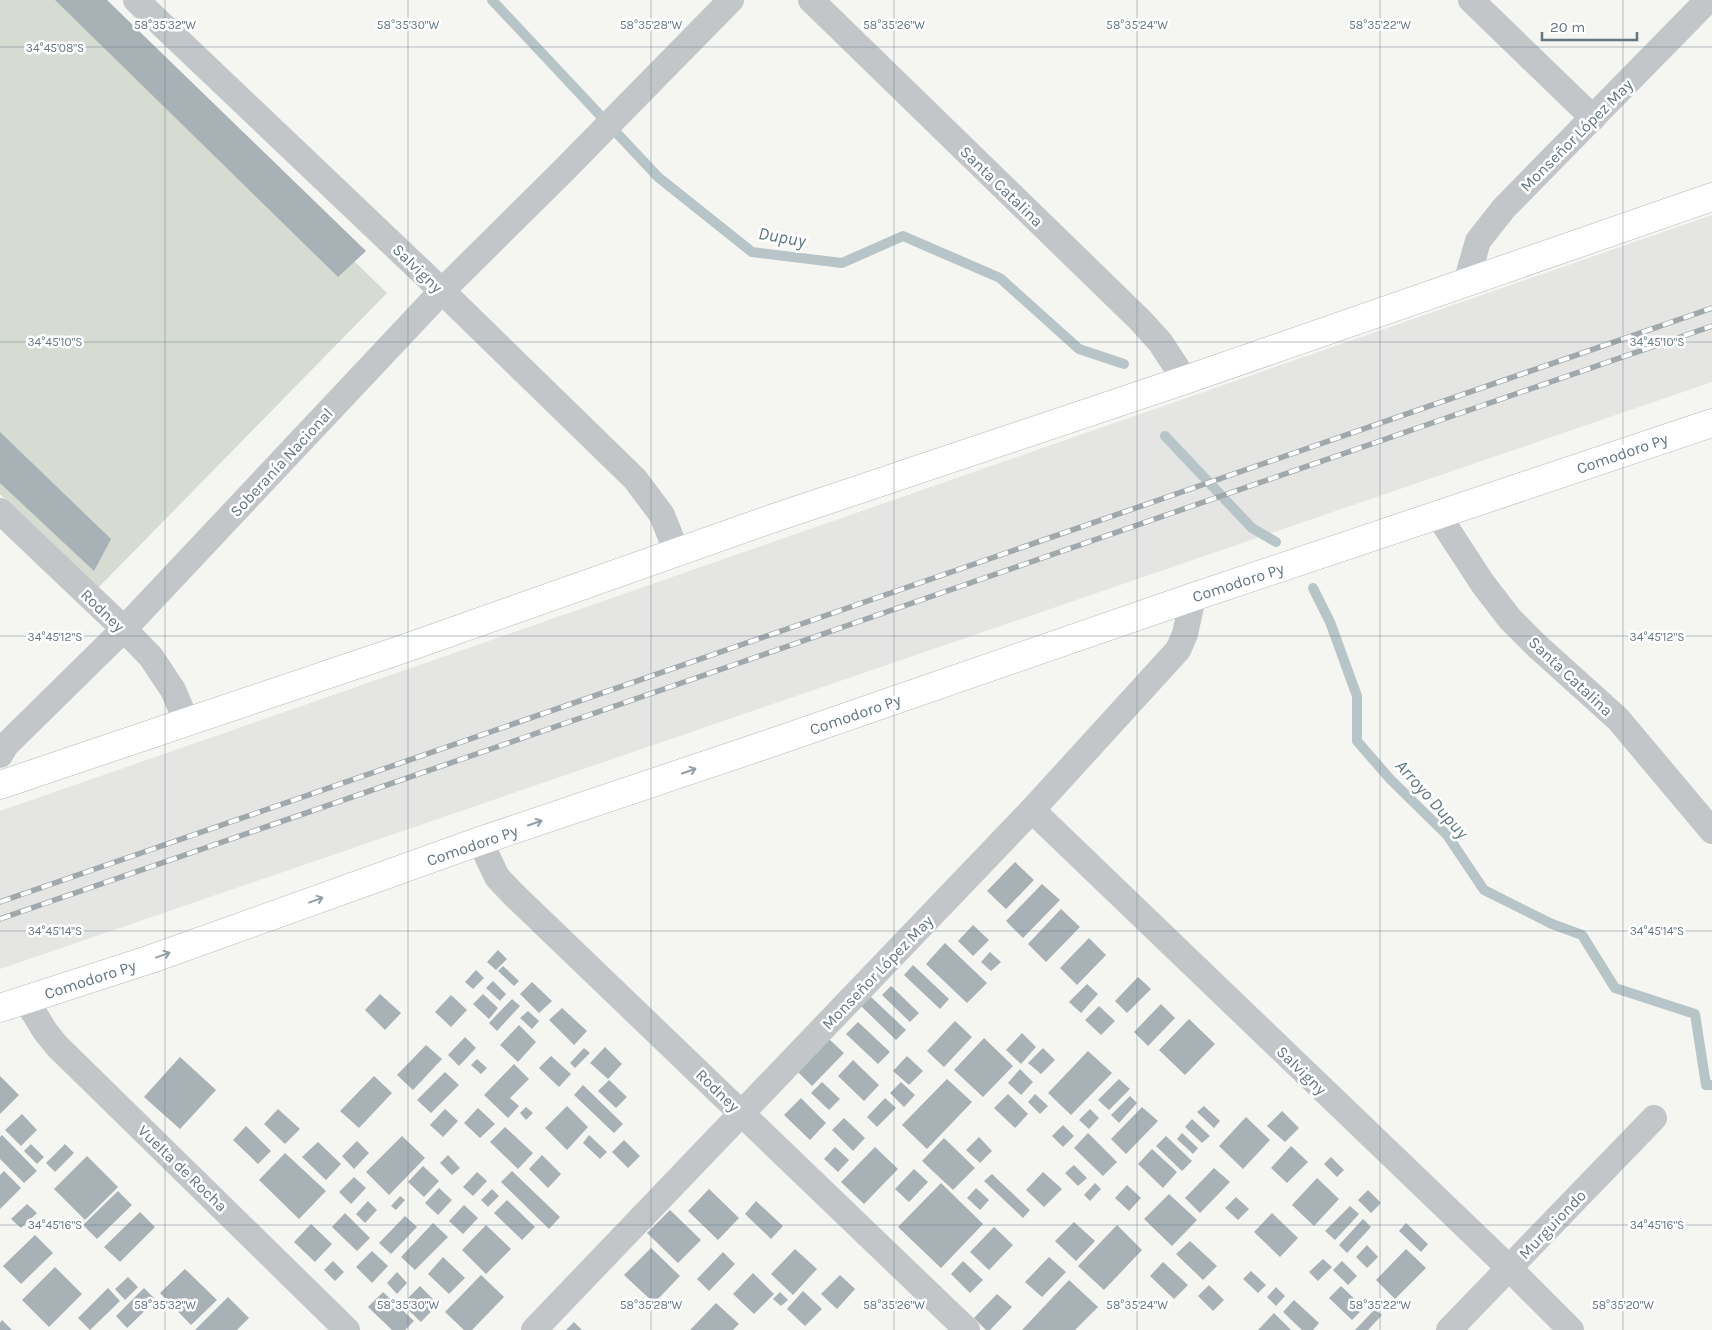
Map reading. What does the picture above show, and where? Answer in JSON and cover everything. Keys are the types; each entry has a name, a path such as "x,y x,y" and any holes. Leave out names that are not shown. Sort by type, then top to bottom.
{"main road":[{"path":"0,785 187,723 771,519 1185,380 1712,197"},
{"name":"Comodoro Py","path":"0,1008 151,959 480,841 768,744 1192,597 1712,422"}],"street":[{"name":"Salvigny","path":"136,0 442,291 635,479 662,515 677,553"},
{"name":"Soberanía Nacional","path":"0,755 6,745 124,629 442,291 731,0"},
{"name":"Santa Catalina","path":"810,0 1140,320 1160,342 1185,380"},
{"path":"1471,0 1593,118"},
{"name":"Monseñor López May","path":"1466,282 1478,241 1504,208 1708,0"},
{"name":"Rodney","path":"0,511 151,657 173,690 187,723"},
{"name":"Santa Catalina","path":"1438,515 1483,584 1510,619 1618,719 1712,831"},
{"name":"Monseñor López May","path":"534,1330 1032,810 1178,650 1185,634 1192,597"},
{"name":"Salvigny","path":"1032,810 1509,1268 1571,1330"},
{"name":"Rodney","path":"480,841 497,877 514,895 967,1330"},
{"name":"Vuelta de Rocha","path":"26,1000 45,1031 58,1046 347,1330"},
{"name":"Murguiondo","path":"1449,1330 1654,1118"}],"shaded area":[{"path":"0,0 86,0 387,293 97,589 0,494"},
{"path":"1712,215 1712,382 0,969 0,811"}],"building":[{"path":"55,0 107,0 366,251 338,277"},
{"path":"0,432 111,539 94,571 0,483"},
{"path":"1015,862 1034,880 1006,909 987,891"},
{"path":"1042,884 1060,900 1023,938 1006,921"},
{"path":"1061,909 1080,927 1046,962 1028,944"},
{"path":"973,925 989,940 973,956 958,941"},
{"path":"1089,938 1106,955 1077,985 1060,968"},
{"path":"945,943 987,983 967,1003 926,964"},
{"path":"498,950 507,959 496,970 487,962"},
{"path":"990,952 1001,962 991,971 981,962"},
{"path":"913,965 949,999 940,1009 904,975"},
{"path":"503,966 519,981 514,986 498,971"},
{"path":"476,970 484,978 473,989 465,982"},
{"path":"1138,977 1151,989 1127,1013 1115,1001"},
{"path":"493,981 506,994 500,1001 486,988"},
{"path":"532,982 552,1001 539,1013 520,994"},
{"path":"1087,984 1098,994 1081,1013 1069,1002"},
{"path":"891,986 919,1013 910,1022 882,995"},
{"path":"380,994 401,1013 385,1030 365,1010"},
{"path":"483,994 498,1008 489,1019 473,1004"},
{"path":"451,995 467,1010 451,1027 435,1012"},
{"path":"871,997 906,1030 896,1040 861,1006"},
{"path":"512,999 520,1006 497,1031 489,1023"},
{"path":"1161,1004 1175,1018 1148,1046 1134,1032"},
{"path":"1099,1006 1115,1021 1101,1035 1085,1020"},
{"path":"562,1008 587,1031 574,1045 549,1020"},
{"path":"528,1011 539,1021 532,1029 520,1018"},
{"path":"1189,1019 1215,1044 1185,1075 1159,1050"},
{"path":"955,1021 972,1037 944,1067 927,1051"},
{"path":"858,1022 890,1052 878,1064 846,1034"},
{"path":"519,1025 536,1042 518,1062 500,1045"},
{"path":"1022,1033 1036,1047 1021,1064 1006,1050"},
{"path":"465,1037 476,1048 459,1066 448,1055"},
{"path":"984,1038 1013,1066 983,1097 954,1070"},
{"path":"829,1039 844,1053 812,1086 798,1072"},
{"path":"426,1045 442,1059 413,1090 397,1075"},
{"path":"605,1047 622,1064 608,1079 590,1063"},
{"path":"584,1048 590,1053 575,1068 570,1063"},
{"path":"1043,1048 1055,1060 1041,1074 1028,1063"},
{"path":"1088,1051 1112,1073 1071,1115 1048,1093"},
{"path":"551,1056 571,1074 559,1087 539,1068"},
{"path":"907,1056 923,1071 909,1085 893,1071"},
{"path":"180,1057 216,1090 180,1129 144,1097"},
{"path":"477,1059 487,1068 481,1074 471,1065"},
{"path":"853,1060 879,1085 864,1101 838,1076"},
{"path":"514,1064 529,1079 510,1098 519,1106 508,1118 484,1095"},
{"path":"1020,1069 1033,1082 1021,1095 1008,1083"},
{"path":"445,1072 459,1085 431,1113 417,1100"},
{"path":"0,1076 19,1095 0,1114"},
{"path":"374,1076 392,1093 359,1128 340,1111"},
{"path":"947,1079 972,1102 927,1149 902,1125"},
{"path":"1119,1079 1130,1089 1109,1110 1098,1100"},
{"path":"609,1080 627,1097 616,1108 598,1091"},
{"path":"822,1082 840,1099 829,1110 811,1093"},
{"path":"901,1082 915,1095 904,1107 890,1093"},
{"path":"583,1085 623,1124 614,1133 574,1095"},
{"path":"1008,1094 1028,1114 1015,1128 994,1108"},
{"path":"1035,1094 1048,1106 1040,1114 1028,1102"},
{"path":"1130,1096 1137,1103 1119,1123 1111,1115"},
{"path":"801,1098 826,1123 810,1140 784,1115"},
{"path":"885,1098 896,1108 877,1127 867,1117"},
{"path":"567,1106 588,1127 567,1150 545,1128"},
{"path":"1204,1106 1220,1121 1214,1128 1197,1112"},
{"path":"526,1107 533,1113 526,1120 520,1113"},
{"path":"1142,1107 1158,1121 1126,1154 1111,1139"},
{"path":"478,1108 495,1124 480,1138 464,1123"},
{"path":"278,1109 300,1129 285,1144 264,1124"},
{"path":"445,1109 458,1121 443,1137 430,1125"},
{"path":"1090,1109 1099,1118 1089,1129 1079,1120"},
{"path":"1282,1111 1299,1128 1285,1142 1267,1126"},
{"path":"22,1114 37,1130 21,1146 5,1130"},
{"path":"1246,1117 1270,1140 1243,1169 1219,1146"},
{"path":"844,1118 865,1138 853,1151 832,1130"},
{"path":"1192,1119 1210,1136 1202,1143 1185,1127"},
{"path":"1063,1125 1074,1136 1063,1147 1052,1136"},
{"path":"246,1126 271,1151 258,1164 233,1140"},
{"path":"505,1127 533,1153 518,1169 490,1142"},
{"path":"1088,1133 1117,1162 1103,1176 1074,1148"},
{"path":"1182,1133 1198,1148 1193,1154 1177,1139"},
{"path":"2,1135 37,1171 24,1183 0,1159 0,1137"},
{"path":"589,1135 607,1152 600,1159 583,1143"},
{"path":"402,1136 425,1158 389,1195 366,1172"},
{"path":"1166,1136 1192,1161 1182,1171 1156,1146"},
{"path":"979,1137 992,1151 980,1163 966,1150"},
{"path":"944,1138 975,1168 953,1190 922,1161"},
{"path":"624,1140 640,1156 628,1168 612,1152"},
{"path":"357,1141 369,1153 354,1169 342,1156"},
{"path":"318,1142 341,1164 326,1180 302,1157"},
{"path":"31,1144 44,1157 37,1164 24,1151"},
{"path":"65,1144 74,1153 55,1172 46,1163"},
{"path":"1291,1146 1308,1162 1287,1183 1271,1168"},
{"path":"835,1147 849,1160 838,1172 824,1159"},
{"path":"875,1147 898,1169 864,1204 841,1182"},
{"path":"1152,1149 1177,1172 1163,1188 1138,1164"},
{"path":"285,1153 326,1191 299,1219 259,1180"},
{"path":"448,1155 460,1168 452,1175 440,1163"},
{"path":"542,1155 561,1174 548,1188 529,1169"},
{"path":"87,1156 118,1187 85,1220 54,1189"},
{"path":"1331,1157 1344,1170 1337,1177 1324,1164"},
{"path":"1074,1165 1087,1178 1078,1186 1065,1173"},
{"path":"423,1166 439,1181 424,1197 408,1182"},
{"path":"1214,1168 1230,1182 1200,1213 1185,1198"},
{"path":"914,1169 928,1182 909,1202 895,1189"},
{"path":"4,1171 21,1188 0,1209 0,1175"},
{"path":"512,1171 560,1217 549,1229 501,1182"},
{"path":"477,1172 487,1181 473,1196 463,1187"},
{"path":"1043,1172 1062,1189 1044,1207 1026,1190"},
{"path":"992,1174 1030,1210 1023,1218 984,1181"},
{"path":"354,1177 366,1188 351,1204 339,1192"},
{"path":"1317,1178 1339,1199 1314,1226 1292,1205"},
{"path":"941,1183 983,1224 941,1268 898,1227"},
{"path":"1095,1183 1101,1189 1090,1201 1084,1195"},
{"path":"1127,1185 1141,1198 1129,1211 1115,1198"},
{"path":"439,1188 452,1200 438,1215 425,1203"},
{"path":"976,1188 989,1200 980,1210 967,1198"},
{"path":"492,1189 499,1196 488,1207 481,1200"},
{"path":"709,1189 739,1218 718,1240 688,1211"},
{"path":"1368,1190 1381,1203 1371,1213 1358,1200"},
{"path":"118,1191 132,1205 97,1239 83,1225"},
{"path":"1169,1194 1197,1220 1172,1246 1144,1219"},
{"path":"400,1196 405,1200 396,1210 391,1206"},
{"path":"1236,1197 1249,1209 1238,1220 1225,1208"},
{"path":"507,1200 535,1227 522,1240 494,1213"},
{"path":"368,1201 377,1210 365,1223 356,1214"},
{"path":"756,1201 783,1226 771,1239 745,1214"},
{"path":"27,1204 37,1213 21,1228 11,1219"},
{"path":"464,1205 478,1218 463,1234 449,1221"},
{"path":"1350,1206 1359,1214 1335,1240 1325,1231"},
{"path":"670,1210 701,1240 678,1263 647,1233"},
{"path":"140,1212 155,1227 120,1262 104,1247"},
{"path":"345,1213 370,1238 357,1251 332,1227"},
{"path":"1272,1213 1298,1238 1280,1257 1254,1232"},
{"path":"405,1216 417,1227 391,1254 379,1243"},
{"path":"1363,1219 1371,1227 1347,1253 1339,1245"},
{"path":"1074,1222 1095,1241 1076,1261 1055,1241"},
{"path":"433,1223 448,1237 415,1270 401,1257"},
{"path":"1406,1223 1428,1244 1421,1252 1399,1231"},
{"path":"311,1224 332,1244 315,1262 294,1242"},
{"path":"486,1225 511,1249 486,1274 462,1250"},
{"path":"1117,1225 1142,1250 1104,1290 1078,1266"},
{"path":"994,1227 1013,1245 989,1270 970,1252"},
{"path":"35,1235 53,1253 21,1284 3,1266"},
{"path":"1190,1241 1217,1266 1203,1280 1176,1254"},
{"path":"1367,1245 1378,1257 1367,1268 1356,1257"},
{"path":"651,1248 680,1276 654,1303 624,1275"},
{"path":"795,1249 817,1269 793,1295 771,1274"},
{"path":"1406,1249 1426,1268 1395,1299 1376,1280"},
{"path":"372,1251 388,1266 372,1283 356,1267"},
{"path":"723,1252 735,1264 709,1291 697,1279"},
{"path":"443,1257 465,1278 449,1294 428,1274"},
{"path":"1049,1257 1066,1272 1042,1297 1025,1282"},
{"path":"1323,1259 1332,1267 1318,1281 1309,1272"},
{"path":"333,1261 344,1272 335,1281 324,1270"},
{"path":"963,1261 983,1280 970,1293 951,1274"},
{"path":"1342,1261 1357,1276 1348,1285 1333,1270"},
{"path":"1163,1262 1188,1285 1174,1299 1150,1276"},
{"path":"55,1267 82,1294 49,1327 22,1300"},
{"path":"185,1269 217,1300 191,1325 160,1293"},
{"path":"1251,1271 1266,1285 1258,1293 1243,1279"},
{"path":"397,1272 407,1283 397,1294 387,1283"},
{"path":"753,1273 774,1294 754,1314 733,1294"},
{"path":"481,1275 504,1297 472,1330 464,1330 445,1312"},
{"path":"840,1275 855,1289 837,1309 821,1294"},
{"path":"128,1277 138,1287 125,1300 115,1289"},
{"path":"1069,1280 1098,1307 1075,1330 1022,1330"},
{"path":"1209,1285 1224,1300 1213,1311 1198,1296"},
{"path":"420,1286 438,1304 421,1322 402,1304"},
{"path":"1341,1286 1364,1308 1352,1320 1329,1298"},
{"path":"1276,1287 1285,1296 1276,1306 1267,1297"},
{"path":"108,1288 120,1301 90,1330 78,1318"},
{"path":"144,1288 156,1300 127,1328 116,1316"},
{"path":"803,1291 822,1309 805,1326 787,1309"},
{"path":"383,1292 414,1321 405,1330 392,1330 368,1307"},
{"path":"780,1292 788,1300 781,1306 773,1299"},
{"path":"997,1294 1012,1307 990,1330 986,1330 974,1318"},
{"path":"228,1297 249,1318 237,1330 195,1330"},
{"path":"1294,1300 1319,1323 1313,1330 1302,1330 1283,1312"},
{"path":"716,1303 739,1324 733,1330 690,1330"},
{"path":"1375,1309 1382,1315 1368,1330 1355,1330"},
{"path":"1274,1313 1291,1330 1258,1330"},
{"path":"2,1320 12,1330 0,1330"},
{"path":"574,1322 582,1330 566,1330"}],"waterway":[{"name":"Dupuy","path":"492,0 658,177 752,252 842,263 903,236 1000,278 1079,349 1124,364"},
{"name":"Arroyo Dupuy","path":"1165,436 1252,528 1276,542"},
{"name":"Arroyo Dupuy","path":"1313,588 1330,622 1357,696 1357,741 1390,779 1447,835 1484,890 1552,924 1582,935 1615,988 1695,1014 1706,1085 1712,1085"}],"railway":[{"path":"0,902 1712,308"},
{"path":"0,919 1712,326"}]}
